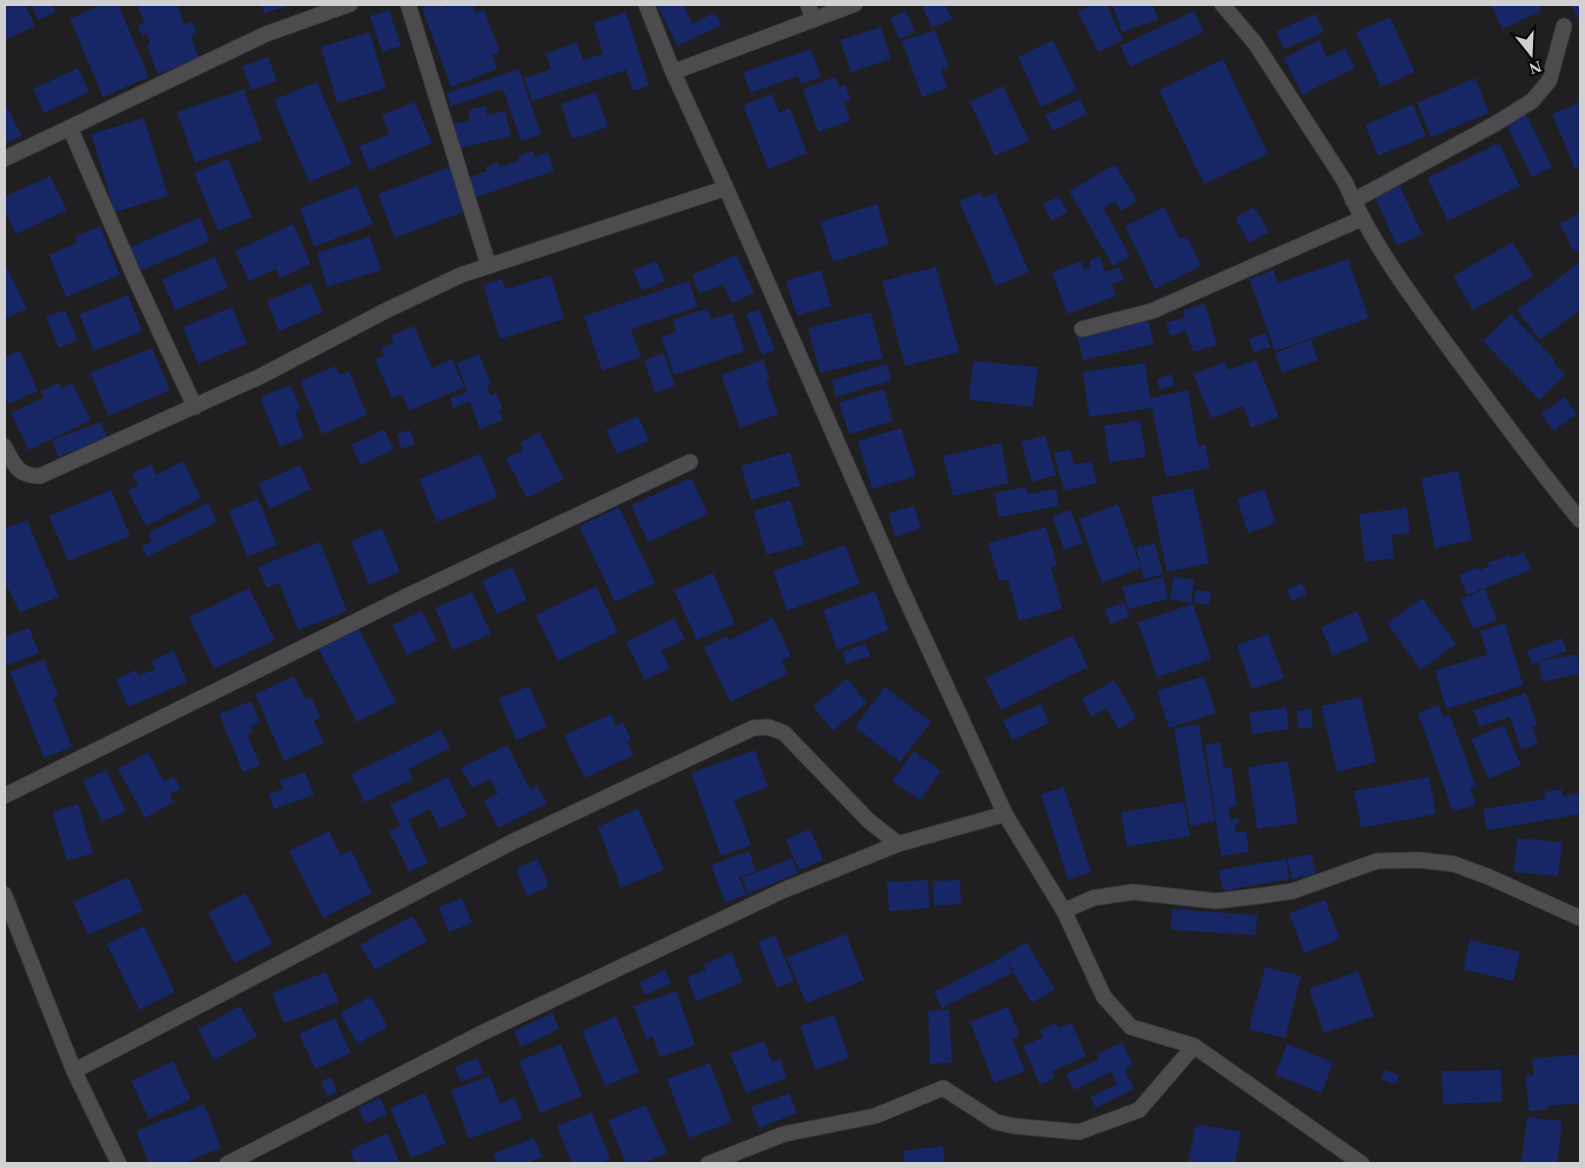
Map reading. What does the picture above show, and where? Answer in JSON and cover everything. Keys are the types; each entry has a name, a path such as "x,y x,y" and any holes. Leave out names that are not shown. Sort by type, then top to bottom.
{"street":[{"path":"4,159 266,34 350,4"},
{"path":"408,4 488,264"},
{"path":"645,4 901,588 1005,814 1064,911 1104,997 1131,1027 1194,1046 1362,1164"},
{"path":"808,4 813,20"},
{"path":"673,72 855,4"},
{"path":"1222,4 1255,43 1345,182 1353,201 1406,288 1536,466 1581,520"},
{"path":"1353,201 1495,124 1532,101 1550,81 1564,26"},
{"path":"70,128 135,278 195,406"},
{"path":"4,446 16,468 28,476 40,476 261,376 385,311 488,264 726,188"},
{"path":"1082,329 1152,311 1363,218"},
{"path":"4,796 409,595 690,462"},
{"path":"74,1071 512,842 753,728 768,727 784,733 869,821 898,844"},
{"path":"227,1164 484,1032 784,890 898,844 1005,814"},
{"path":"1064,911 1093,898 1133,892 1216,901 1259,896 1293,891 1377,861 1419,860 1454,864 1581,918"},
{"path":"4,894 74,1071 119,1164"},
{"path":"708,1164 784,1134 875,1116 943,1088 996,1122 1014,1126 1079,1132 1139,1110 1194,1046"}],"building":[{"path":"4,4 25,4 35,26 4,41"},
{"path":"31,4 52,4 56,12 38,20"},
{"path":"103,4 118,4 149,77 103,97 70,19"},
{"path":"137,4 177,4 184,25 192,21 197,34 191,36 199,59 157,74 147,45 150,44 147,34 142,36 138,25 144,23"},
{"path":"261,4 292,4 292,5 264,13"},
{"path":"432,4 444,4 445,8 453,4 473,4 476,13 484,10 500,52 492,55 497,69 451,87 422,8"},
{"path":"657,4 683,4 692,24 715,12 722,25 677,46"},
{"path":"930,4 945,4 952,19 932,28 923,8"},
{"path":"1094,4 1106,4 1123,40 1098,52 1078,12"},
{"path":"1112,4 1153,4 1158,20 1122,32"},
{"path":"1491,4 1538,4 1541,11 1502,29"},
{"path":"1570,4 1580,4 1580,22"},
{"path":"389,10 401,46 382,52 370,16"},
{"path":"906,11 915,32 899,39 890,18"},
{"path":"1194,11 1204,32 1130,67 1120,46"},
{"path":"626,12 649,86 633,91 626,70 532,101 524,78 551,69 546,53 577,42 583,60 603,54 593,23"},
{"path":"1316,14 1324,32 1284,49 1276,31"},
{"path":"1390,17 1415,72 1381,87 1356,32"},
{"path":"881,27 891,59 851,72 840,40"},
{"path":"935,30 949,67 941,70 947,88 922,97 902,41"},
{"path":"370,32 386,88 337,103 321,47"},
{"path":"1053,40 1077,90 1041,107 1018,57"},
{"path":"1319,40 1327,57 1345,48 1355,68 1302,95 1284,58"},
{"path":"811,49 821,77 801,84 798,76 750,93 743,72"},
{"path":"268,57 277,81 251,90 242,66"},
{"path":"1223,59 1268,154 1204,184 1159,90"},
{"path":"78,68 89,92 44,113 33,89"},
{"path":"519,69 541,134 521,141 503,89 451,106 447,93"},
{"path":"835,77 839,87 845,84 851,100 844,102 850,121 818,132 803,89"},
{"path":"1475,78 1489,113 1431,137 1417,103"},
{"path":"317,82 352,164 309,182 274,100"},
{"path":"1003,86 1029,141 995,156 970,102"},
{"path":"244,89 262,140 195,163 177,112"},
{"path":"596,92 608,127 572,139 561,104"},
{"path":"772,94 779,112 790,108 807,153 768,169 743,105"},
{"path":"1080,99 1087,114 1053,131 1045,115"},
{"path":"4,101 22,136 4,144"},
{"path":"415,102 432,143 369,170 359,146 389,134 382,115"},
{"path":"1580,102 1580,166 1575,169 1552,114"},
{"path":"1413,104 1426,136 1378,156 1365,125"},
{"path":"485,106 487,115 505,111 511,136 460,148 454,124 470,121 468,110"},
{"path":"1526,114 1552,167 1532,177 1506,124"},
{"path":"144,118 168,196 115,212 91,134"},
{"path":"1499,143 1520,186 1448,221 1427,178"},
{"path":"533,151 534,157 548,152 554,171 470,199 463,179 487,171 485,167 498,162 499,167 519,161 518,156"},
{"path":"228,159 252,217 218,231 194,173"},
{"path":"1115,164 1137,201 1120,211 1115,201 1104,208 1098,199 1130,256 1113,266 1069,191"},
{"path":"449,167 466,211 395,238 378,194"},
{"path":"50,176 67,210 16,234 4,210 4,197"},
{"path":"357,186 373,224 314,247 300,208"},
{"path":"1400,186 1422,234 1397,246 1375,197"},
{"path":"980,192 983,198 995,193 1029,272 996,286 959,201"},
{"path":"1059,196 1068,212 1052,221 1043,204"},
{"path":"877,204 889,244 833,262 820,222"},
{"path":"1164,207 1180,239 1187,236 1201,266 1155,289 1125,226"},
{"path":"1254,207 1269,232 1249,243 1235,218"},
{"path":"1580,213 1580,249 1574,252 1560,223"},
{"path":"200,217 210,241 138,272 127,249"},
{"path":"293,224 311,264 280,278 276,269 249,281 235,251"},
{"path":"100,226 120,275 66,297 49,255 77,243 75,237"},
{"path":"370,236 381,270 327,287 317,253"},
{"path":"1513,242 1533,276 1473,310 1453,276"},
{"path":"736,255 754,293 732,303 723,284 700,294 692,275"},
{"path":"1100,256 1105,272 1119,267 1124,280 1112,284 1116,296 1067,314 1052,272 1082,261 1084,269 1091,267 1089,261"},
{"path":"215,257 228,288 175,310 162,279"},
{"path":"1348,259 1369,318 1275,351 1249,279 1273,270 1278,283"},
{"path":"656,261 665,281 642,291 633,270"},
{"path":"4,262 27,309 4,319"},
{"path":"1580,262 1580,310 1540,340 1517,310"},
{"path":"936,267 959,352 905,366 882,281"},
{"path":"821,270 831,306 797,316 786,281"},
{"path":"551,275 564,319 500,339 483,285 502,279 506,289"},
{"path":"689,281 698,307 631,329 641,357 602,371 584,316"},
{"path":"311,283 323,312 279,331 267,301"},
{"path":"128,295 142,331 94,351 79,314"},
{"path":"1205,304 1217,345 1193,352 1186,331 1170,336 1166,323 1185,317 1183,310"},
{"path":"232,307 247,344 198,364 183,327"},
{"path":"707,308 711,319 732,313 745,351 674,375 661,337 676,332 673,320"},
{"path":"759,309 775,350 762,355 746,314"},
{"path":"65,310 78,340 59,348 46,317"},
{"path":"871,312 883,358 820,373 808,328"},
{"path":"1511,314 1555,360 1553,362 1565,375 1539,400 1483,341"},
{"path":"1148,320 1154,344 1083,360 1077,336"},
{"path":"414,326 432,368 452,359 464,387 409,411 402,394 392,398 375,360 384,356 381,348 394,343 391,336"},
{"path":"1266,333 1271,347 1254,352 1249,339"},
{"path":"1311,340 1318,360 1282,373 1275,353"},
{"path":"152,348 170,390 109,416 90,373"},
{"path":"20,351 38,391 8,404 4,395 4,357"},
{"path":"664,353 675,386 655,393 644,360"},
{"path":"479,354 491,384 487,386 490,396 496,393 503,409 499,410 503,420 480,429 470,402 453,408 450,398 467,392 457,363"},
{"path":"763,360 770,379 766,380 778,414 740,428 721,375"},
{"path":"1256,360 1279,417 1251,428 1243,406 1211,418 1193,374 1225,362 1228,370"},
{"path":"973,361 1038,367 1033,407 969,400"},
{"path":"1145,363 1150,398 1188,390 1198,446 1205,444 1210,468 1166,477 1152,408 1089,417 1083,372"},
{"path":"887,364 892,380 836,397 832,380"},
{"path":"335,366 340,375 349,371 367,415 322,434 300,381"},
{"path":"1171,374 1175,385 1160,390 1157,379"},
{"path":"59,383 61,389 72,383 91,420 29,450 11,413 44,397 41,391"},
{"path":"291,385 301,410 295,413 304,437 280,447 260,397"},
{"path":"884,389 893,421 849,434 839,402"},
{"path":"1564,397 1577,414 1554,431 1541,414"},
{"path":"638,416 649,441 617,454 606,430"},
{"path":"1140,420 1146,457 1109,462 1104,426"},
{"path":"101,422 108,438 58,457 52,440"},
{"path":"901,428 916,476 872,489 858,441"},
{"path":"384,429 394,449 361,465 351,445"},
{"path":"410,430 415,444 401,449 397,434"},
{"path":"539,432 564,479 527,498 506,459 523,450 520,443"},
{"path":"1045,435 1056,475 1032,482 1021,442"},
{"path":"1001,443 1009,483 953,496 943,456"},
{"path":"1070,449 1074,465 1091,461 1097,483 1064,491 1054,453"},
{"path":"790,452 800,486 751,500 741,466"},
{"path":"480,454 498,497 437,522 419,479"},
{"path":"183,461 201,498 146,526 128,491 138,485 132,474 151,464 156,475"},
{"path":"300,465 311,489 270,509 258,484"},
{"path":"1458,471 1472,540 1435,548 1421,478"},
{"path":"691,478 708,514 648,542 631,505"},
{"path":"1026,487 1028,494 1056,489 1059,506 999,517 994,493"},
{"path":"1193,488 1209,563 1167,572 1151,497"},
{"path":"1264,489 1276,523 1248,533 1237,499"},
{"path":"111,490 130,536 68,561 49,516"},
{"path":"258,499 277,545 247,557 229,510"},
{"path":"790,500 804,545 767,555 753,511"},
{"path":"208,503 217,522 147,557 142,546 152,541 148,533"},
{"path":"1118,504 1141,568 1102,583 1079,519"},
{"path":"914,506 921,528 895,537 888,513"},
{"path":"619,507 655,583 615,602 579,526"},
{"path":"1407,508 1410,533 1392,535 1394,558 1365,562 1359,514"},
{"path":"1071,510 1083,543 1064,550 1052,516"},
{"path":"27,520 59,597 20,612 4,581 4,529"},
{"path":"1046,527 1057,566 1051,567 1062,609 1019,621 1008,579 999,581 988,543"},
{"path":"382,528 400,572 369,585 351,541"},
{"path":"320,542 347,611 298,630 279,583 267,588 258,567"},
{"path":"1155,543 1163,574 1144,579 1136,547"},
{"path":"845,545 860,584 787,611 773,571"},
{"path":"1524,552 1531,570 1467,595 1459,575 1479,567 1480,570 1489,566 1488,563"},
{"path":"512,567 527,600 497,614 482,581"},
{"path":"713,573 735,624 697,640 674,590"},
{"path":"1163,577 1168,599 1128,609 1122,587"},
{"path":"1173,577 1194,580 1191,603 1170,599"},
{"path":"1302,583 1307,594 1292,601 1287,590"},
{"path":"596,586 618,632 558,661 536,615"},
{"path":"249,588 275,640 214,669 189,617"},
{"path":"1485,589 1497,620 1473,629 1461,599"},
{"path":"1196,590 1211,592 1209,605 1194,603"},
{"path":"875,591 889,630 837,650 823,610"},
{"path":"472,592 491,634 453,650 435,608"},
{"path":"1422,598 1456,644 1421,670 1387,623"},
{"path":"1124,602 1130,617 1110,624 1105,609"},
{"path":"1193,604 1211,659 1157,677 1138,622"},
{"path":"422,611 437,641 407,655 392,625"},
{"path":"1357,611 1369,640 1333,656 1321,627"},
{"path":"674,618 685,639 661,651 670,668 645,680 626,642"},
{"path":"773,618 791,656 781,661 788,674 730,702 704,647 727,636 729,640"},
{"path":"1505,623 1523,685 1446,709 1435,670 1487,655 1480,631"},
{"path":"358,627 396,702 357,722 318,648"},
{"path":"29,628 39,653 4,666 4,637"},
{"path":"1268,634 1284,678 1252,689 1237,645"},
{"path":"1073,635 1088,667 1001,710 985,678"},
{"path":"1562,638 1567,651 1532,664 1527,651"},
{"path":"866,643 870,656 846,664 842,652"},
{"path":"174,651 187,682 128,707 116,679 136,670 138,676 155,669 151,661"},
{"path":"1577,654 1580,673 1543,682 1538,662"},
{"path":"44,659 58,696 53,699 72,747 44,758 10,672"},
{"path":"294,676 305,699 311,697 321,717 314,721 324,743 284,761 255,694"},
{"path":"1204,676 1216,713 1169,728 1157,691"},
{"path":"847,679 867,703 833,731 813,706"},
{"path":"1114,680 1136,718 1119,729 1106,708 1092,717 1082,699"},
{"path":"529,686 547,727 516,740 499,698"},
{"path":"885,687 931,722 900,762 855,727"},
{"path":"1526,693 1537,725 1532,727 1538,744 1521,750 1510,717 1479,727 1474,710"},
{"path":"1361,697 1376,762 1337,772 1321,706"},
{"path":"251,701 260,722 250,726 253,732 247,734 260,765 243,772 219,714"},
{"path":"1041,704 1049,723 1012,740 1003,720"},
{"path":"1439,705 1443,717 1450,715 1476,787 1470,789 1476,804 1453,812 1418,713"},
{"path":"1286,707 1289,729 1252,734 1249,713"},
{"path":"1311,709 1313,727 1299,729 1296,711"},
{"path":"611,714 616,725 623,722 631,740 627,742 634,755 585,778 564,735"},
{"path":"1199,724 1215,821 1190,826 1174,728"},
{"path":"1504,725 1521,765 1489,779 1471,739"},
{"path":"441,730 450,748 408,769 413,779 365,802 351,774"},
{"path":"1220,742 1224,768 1231,767 1237,806 1229,807 1230,819 1238,818 1239,823 1235,824 1236,832 1246,831 1249,852 1221,856 1205,745"},
{"path":"507,745 530,789 537,785 547,803 498,828 484,801 498,793 491,779 472,788 461,768"},
{"path":"755,750 768,787 734,800 751,845 721,856 691,773"},
{"path":"914,751 941,771 920,800 892,781"},
{"path":"148,752 164,782 174,776 181,789 170,794 174,802 145,818 118,769"},
{"path":"1288,761 1298,823 1257,829 1248,767"},
{"path":"106,770 126,811 102,822 83,781"},
{"path":"305,772 314,795 274,809 269,794 283,789 280,780"},
{"path":"448,777 467,816 439,829 430,809 408,820 428,863 409,872 389,831 400,826 390,805"},
{"path":"1429,777 1436,814 1361,828 1354,791"},
{"path":"1064,787 1091,872 1068,880 1041,794"},
{"path":"1561,789 1563,796 1579,793 1580,814 1487,830 1483,809 1545,799 1544,792"},
{"path":"1184,802 1190,836 1127,847 1121,812"},
{"path":"78,804 93,853 67,861 52,812"},
{"path":"638,808 664,870 621,888 598,827"},
{"path":"810,829 823,860 799,870 786,839"},
{"path":"329,831 341,855 351,850 372,893 323,918 289,851"},
{"path":"1517,838 1562,842 1558,876 1514,872"},
{"path":"749,851 756,871 739,877 746,895 725,903 711,865"},
{"path":"1311,854 1316,874 1292,879 1287,859"},
{"path":"792,858 798,873 748,894 742,878"},
{"path":"538,859 549,887 527,896 516,869"},
{"path":"1286,859 1289,879 1223,891 1219,870"},
{"path":"128,877 143,911 88,935 73,902"},
{"path":"928,880 930,908 889,911 887,882"},
{"path":"960,880 961,904 934,906 933,881"},
{"path":"246,893 272,944 234,963 208,912"},
{"path":"462,898 472,923 449,932 439,907"},
{"path":"1325,900 1340,939 1304,953 1289,913"},
{"path":"1172,909 1257,915 1256,935 1171,930"},
{"path":"412,916 427,941 375,970 360,945"},
{"path":"144,926 175,992 139,1010 107,944"},
{"path":"846,934 864,980 806,1003 787,957"},
{"path":"775,935 794,981 777,988 758,942"},
{"path":"1470,940 1520,952 1513,981 1463,969"},
{"path":"1026,942 1055,989 1032,1003 1006,960 1012,973 942,1008 934,992"},
{"path":"731,952 743,982 696,1001 687,977 706,970 704,964"},
{"path":"1265,967 1301,976 1285,1038 1249,1029"},
{"path":"665,970 671,983 645,995 640,982"},
{"path":"1358,971 1374,1016 1324,1033 1309,989"},
{"path":"326,972 339,1002 284,1023 272,993"},
{"path":"676,991 695,1045 660,1057 653,1037 646,1039 634,1006"},
{"path":"371,996 388,1027 357,1044 340,1013"},
{"path":"240,1006 257,1036 214,1060 198,1029"},
{"path":"1008,1007 1020,1036 1012,1039 1025,1071 994,1083 970,1022"},
{"path":"949,1010 952,1063 930,1064 928,1011"},
{"path":"552,1013 559,1029 521,1047 514,1031"},
{"path":"834,1015 849,1058 815,1070 800,1026"},
{"path":"616,1016 639,1072 605,1086 582,1031"},
{"path":"335,1018 351,1053 315,1069 299,1034"},
{"path":"1056,1023 1058,1028 1072,1023 1086,1057 1052,1071 1055,1078 1040,1085 1023,1046 1043,1037 1040,1030"},
{"path":"764,1041 772,1062 780,1059 787,1078 746,1093 730,1053"},
{"path":"1122,1042 1133,1066 1125,1070 1134,1089 1096,1108 1090,1097 1117,1084 1111,1072 1074,1090 1066,1074 1099,1059 1097,1054"},
{"path":"561,1044 582,1096 540,1113 519,1061"},
{"path":"1287,1044 1333,1062 1322,1093 1275,1075"},
{"path":"1578,1054 1580,1103 1547,1106 1548,1110 1529,1111 1525,1076 1534,1075 1532,1059"},
{"path":"477,1058 483,1073 461,1082 455,1067"},
{"path":"173,1061 191,1099 149,1119 131,1081"},
{"path":"710,1063 732,1122 689,1138 667,1079"},
{"path":"1384,1070 1399,1075 1396,1084 1381,1080"},
{"path":"1501,1070 1502,1102 1443,1104 1442,1071"},
{"path":"490,1076 500,1103 515,1098 522,1119 469,1139 451,1090"},
{"path":"331,1077 337,1092 327,1096 321,1081"},
{"path":"425,1093 446,1143 411,1158 390,1108"},
{"path":"789,1093 797,1113 759,1128 751,1107"},
{"path":"380,1098 387,1114 365,1124 358,1108"},
{"path":"204,1104 221,1148 182,1164 149,1164 136,1131"},
{"path":"646,1105 667,1153 643,1164 626,1164 608,1120"},
{"path":"592,1112 610,1159 600,1164 572,1164 557,1126"},
{"path":"1527,1117 1562,1121 1557,1164 1521,1164"},
{"path":"1196,1124 1241,1132 1235,1164 1188,1164"},
{"path":"388,1133 400,1164 355,1164 350,1150"},
{"path":"534,1138 542,1157 529,1162 530,1164 497,1164 493,1154"},
{"path":"943,1146 945,1164 905,1164 903,1151"}]}
